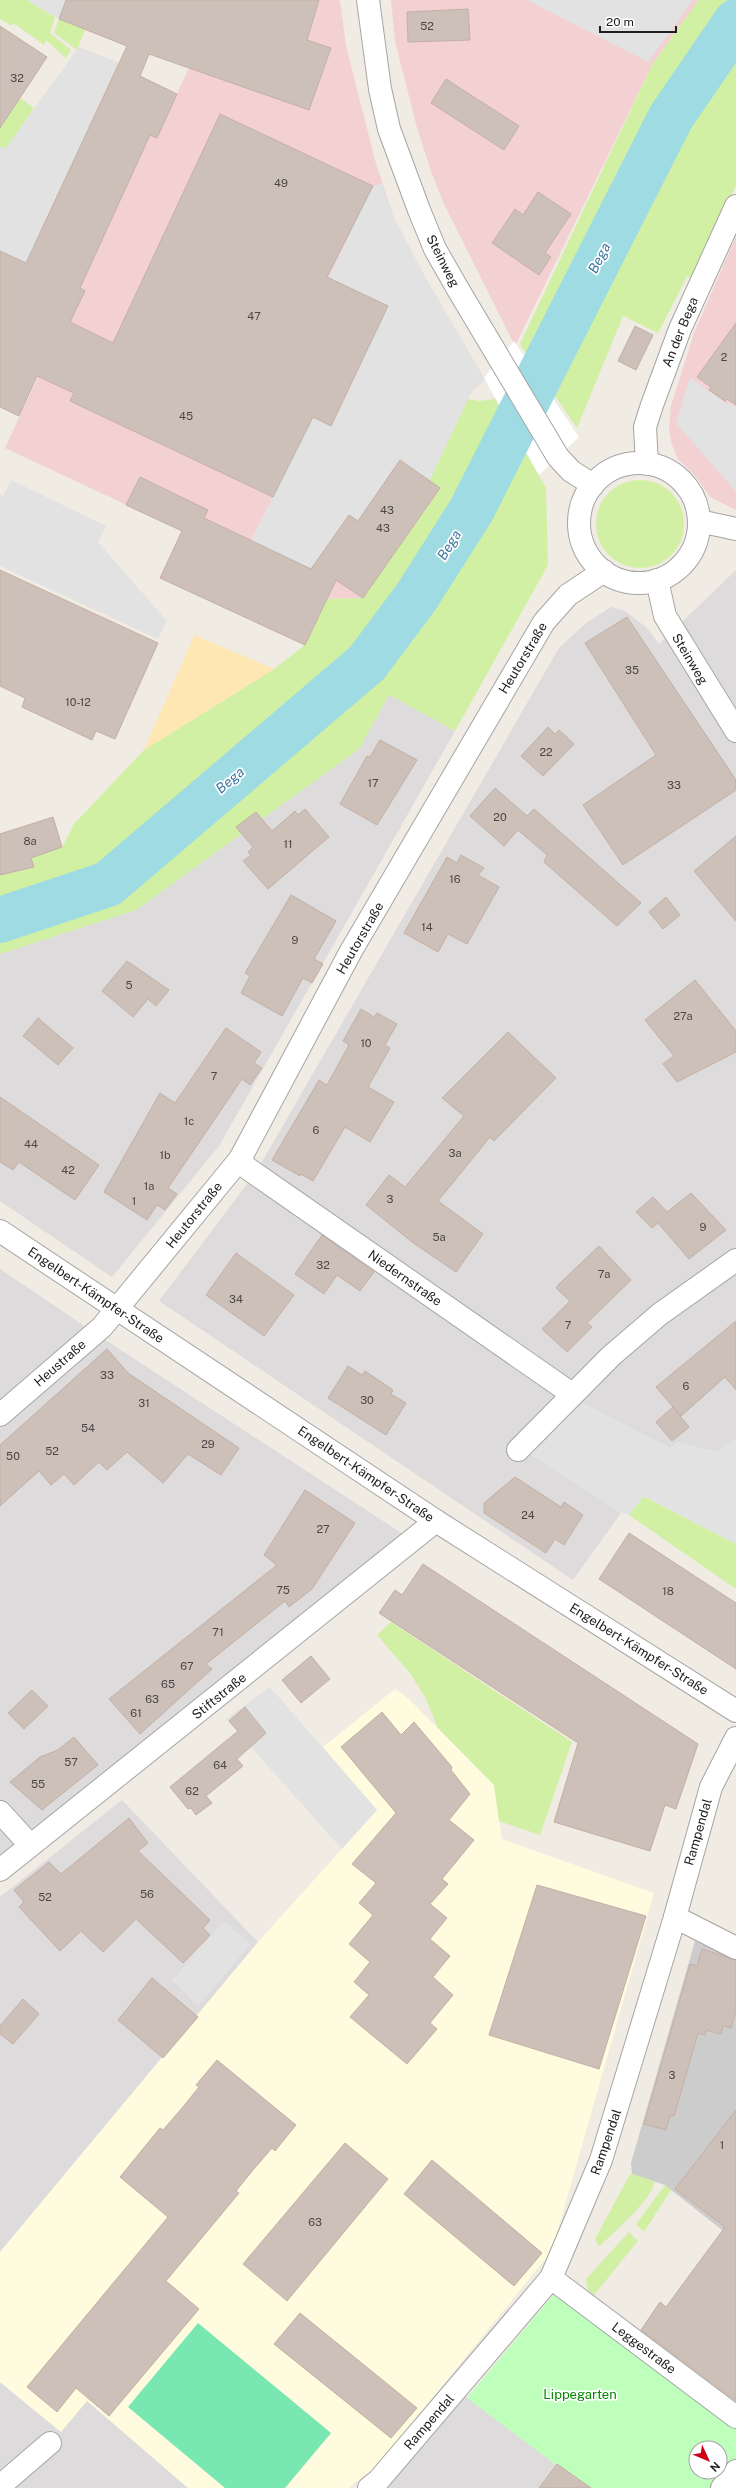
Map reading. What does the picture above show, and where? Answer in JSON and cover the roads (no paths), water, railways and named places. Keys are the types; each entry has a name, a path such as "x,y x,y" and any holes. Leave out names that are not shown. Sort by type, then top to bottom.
{"street":[{"name":"Steinweg","path":"368,0 380,89 389,129 404,173 435,249 558,457 570,471 593,485"},
{"name":"An der Bega","path":"647,464 646,427 652,405 680,329 736,206"},
{"path":"647,464 664,468 678,478 690,491 697,506 699,521 698,536 686,561 677,569 657,580 634,583 614,578 593,562 585,549 580,533 580,516 584,500 593,485 608,472 627,465 647,464"},
{"path":"699,521 736,528"},
{"name":"Heutorstraße","path":"118,1309 240,1159 351,951 544,622 568,594 604,571"},
{"name":"Steinweg","path":"657,580 665,616 736,732"},
{"name":"Niedernstraße","path":"240,1159 247,1168 572,1394"},
{"name":"Engelbert-Kämpfer-Straße","path":"0,1230 436,1521 736,1711"},
{"path":"518,1450 611,1356 660,1314 736,1260"},
{"name":"Heustraße","path":"0,1414 102,1327 118,1309"},
{"name":"Stiftstraße","path":"0,1870 436,1521"},
{"name":"Rampendal","path":"369,2488 378,2481 551,2278 602,2160 675,1917 711,1787 736,1738"},
{"path":"0,1812 30,1845"},
{"path":"675,1917 736,1948"},
{"name":"Leggestraße","path":"551,2278 736,2417"},
{"path":"0,2486 50,2443"},
{"path":"722,2488 736,2471"}],"waterway":[{"name":"Bega","path":"0,920 108,884 367,663 417,596 471,511 671,117 736,22"}],"park label":[{"name":"Lippegarten","path":"580,2394"}]}
